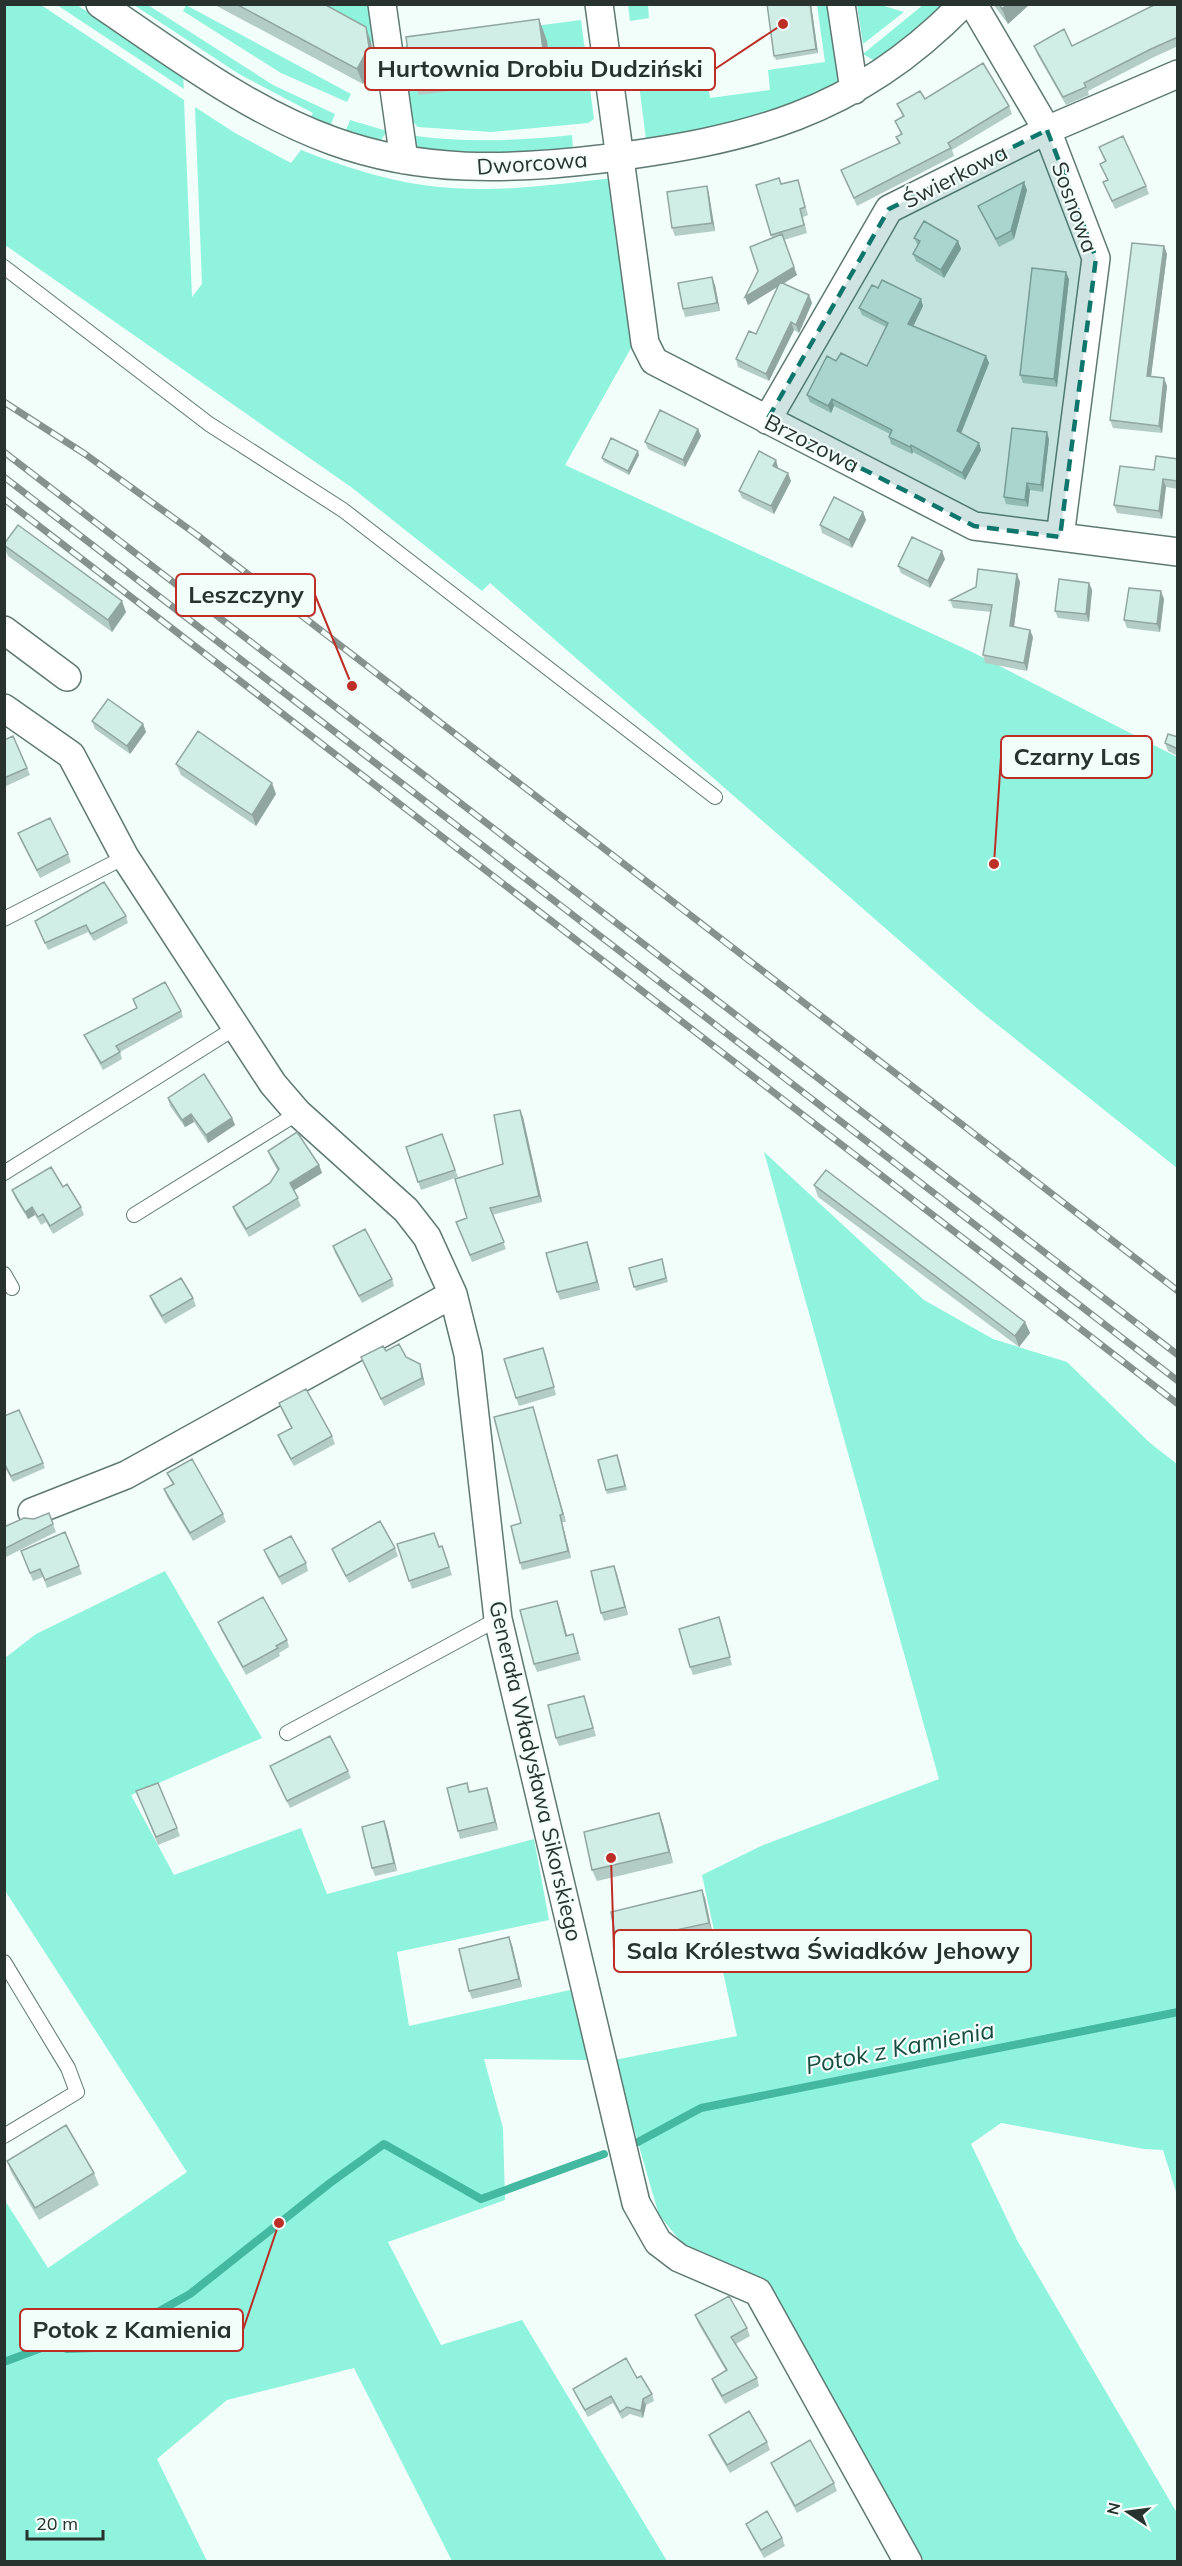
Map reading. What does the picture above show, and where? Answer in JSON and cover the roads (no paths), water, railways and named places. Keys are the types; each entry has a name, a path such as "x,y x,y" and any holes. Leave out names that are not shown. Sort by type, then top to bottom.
{"street":[{"name":"Dworcowa","path":"100,4 265,110 333,141 404,160 439,166 500,169 620,157 730,139 813,110 854,90 915,50 963,4"},
{"path":"382,4 404,160"},
{"name":"Brzozowa","path":"599,4 645,343 654,361 974,526 1178,552"},
{"path":"841,4 854,90"},
{"name":"Sosnowa","path":"973,4 1047,130 1096,258 1060,537"},
{"name":"Świerkowa","path":"767,420 889,209 1047,130 1178,74"},
{"path":"4,630 67,677"},
{"name":"Generała Władysława Sikorskiego","path":"4,708 71,755 125,857 273,1084 298,1113 406,1210 427,1237 453,1294 468,1354 498,1619 636,2203 658,2242 679,2258 758,2292 908,2562"},
{"path":"32,1512 126,1475 453,1294"}],"lane":[{"path":"4,267 209,424 343,510 715,797"},
{"path":"4,919 125,857"},
{"path":"4,1173 235,1028"},
{"path":"134,1215 298,1113"},
{"path":"4,1274 12,1288"},
{"path":"287,1733 498,1619"},
{"path":"4,1962 68,2068 77,2092 4,2136"}],"waterway":[{"name":"Potok z Kamienia","path":"638,2142 701,2108 1178,2012"},
{"name":"Potok z Kamienia","path":"4,2362 52,2344 67,2349 93,2348 190,2294 330,2183 384,2144 481,2199 604,2154"}],"railway":[{"path":"4,402 85,454 197,535 1178,1291"},
{"path":"4,452 1178,1355"},
{"path":"4,477 1178,1381"},
{"path":"4,499 1178,1404"}],"place":[{"name":"Hurtownia Drobiu Dudziński","path":"783,24"},
{"name":"Leszczyny","path":"352,686"},
{"name":"Czarny Las","path":"994,864"},
{"name":"Sala Królestwa Świadków Jehowy","path":"611,1858"},
{"name":"Potok z Kamienia","path":"279,2223"}]}
